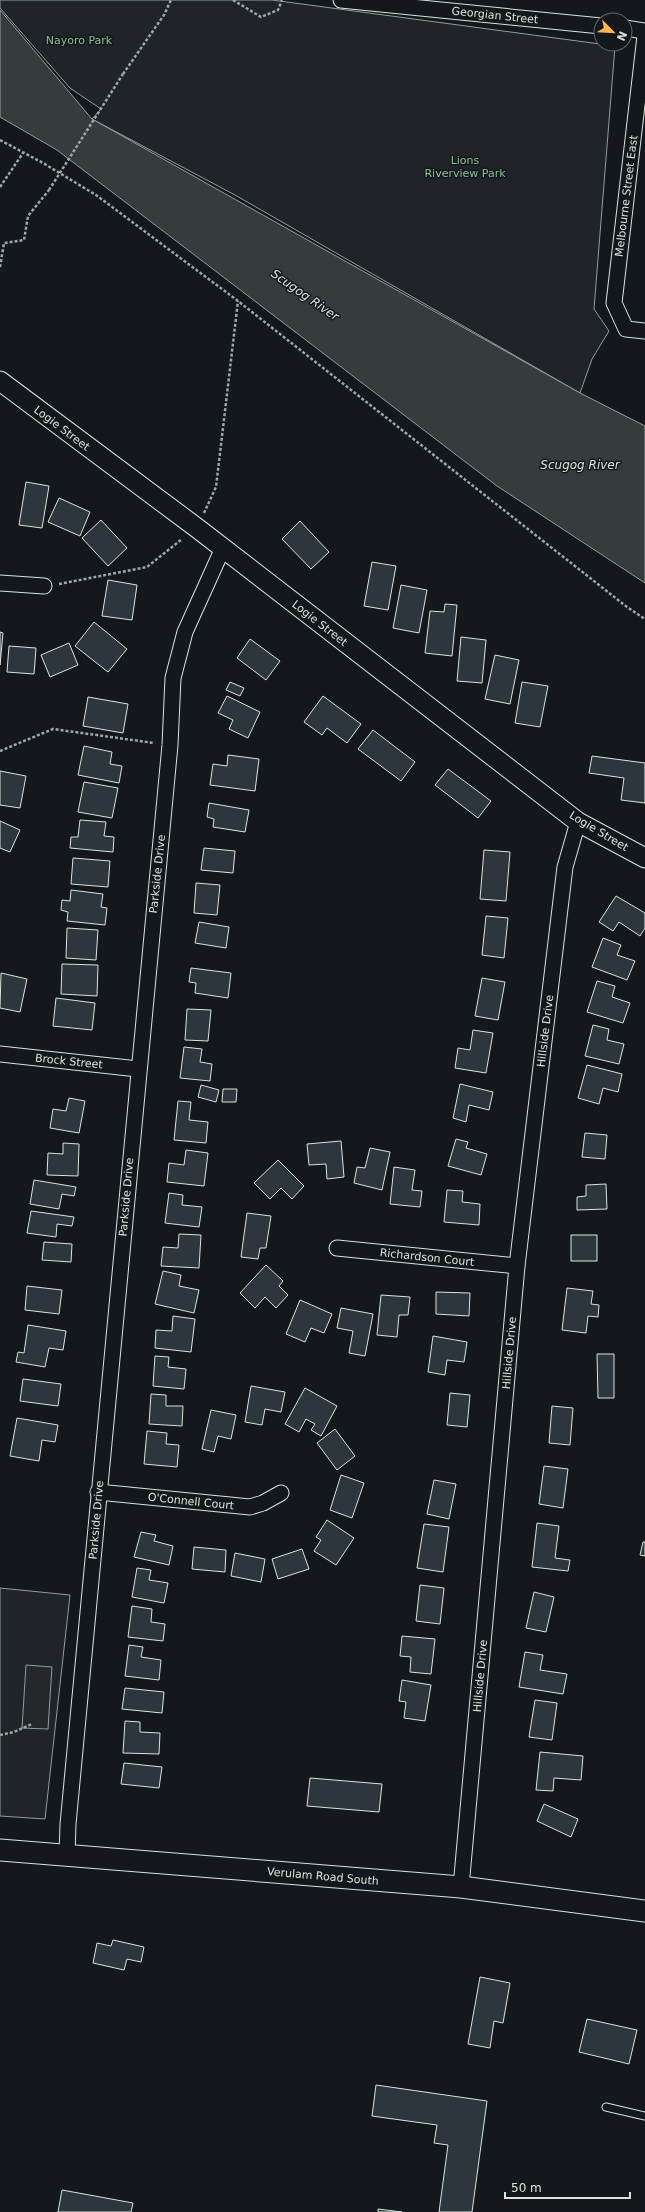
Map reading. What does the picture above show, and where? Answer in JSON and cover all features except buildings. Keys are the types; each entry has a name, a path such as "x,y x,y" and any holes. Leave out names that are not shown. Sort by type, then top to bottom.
{"main road":[{"name":"Verulam Road South","path":"0,1850 462,1887 645,1911"}],"street":[{"name":"Georgian Street","path":"341,0 593,25"},
{"path":"633,29 645,31"},
{"name":"Melbourne Street East","path":"645,36 614,303 626,329 645,331"},
{"name":"Logie Street","path":"0,381 197,528 578,822 645,858"},
{"name":"Parkside Drive","path":"67,1855 68,1824 98,1492 170,746 173,678 185,632 223,548"},
{"path":"0,583 44,586"},
{"name":"Hillside Drive","path":"462,1887 517,1266 565,867 578,822"},
{"name":"Brock Street","path":"0,1054 138,1069"},
{"name":"Richardson Court","path":"337,1248 517,1266"},
{"name":"O'Connell Court","path":"98,1492 250,1508 281,1493"}],"lane":[{"path":"606,2107 645,2116"}],"path":[{"path":"0,267 4,243 24,240 28,216 49,190 123,74 164,15 172,0"},
{"path":"233,0 261,17 278,10 282,0"},
{"path":"0,140 96,195 238,301 627,607 645,619"},
{"path":"0,187 23,153"},
{"path":"44,586 147,567 197,528 216,487 238,301"},
{"path":"0,751 53,729 170,746"},
{"path":"0,1735 14,1732 32,1724"}],"green space":[{"name":"Lions Riverview Park","path":"0,0 272,0 593,43 593,52 615,52 594,309 609,331 592,359 580,393 235,195 92,119 101,109 70,88 0,8"},
{"path":"0,1588 70,1595 45,1819 0,1816"}],"shaded area":[{"path":"26,1665 52,1667 48,1729 22,1728"}],"water":[{"name":"Scugog River","path":"0,10 92,119 580,393 645,426 645,583 497,486 57,150 0,117"}],"park label":[{"name":"Nayoro Park","path":"79,40"}]}
